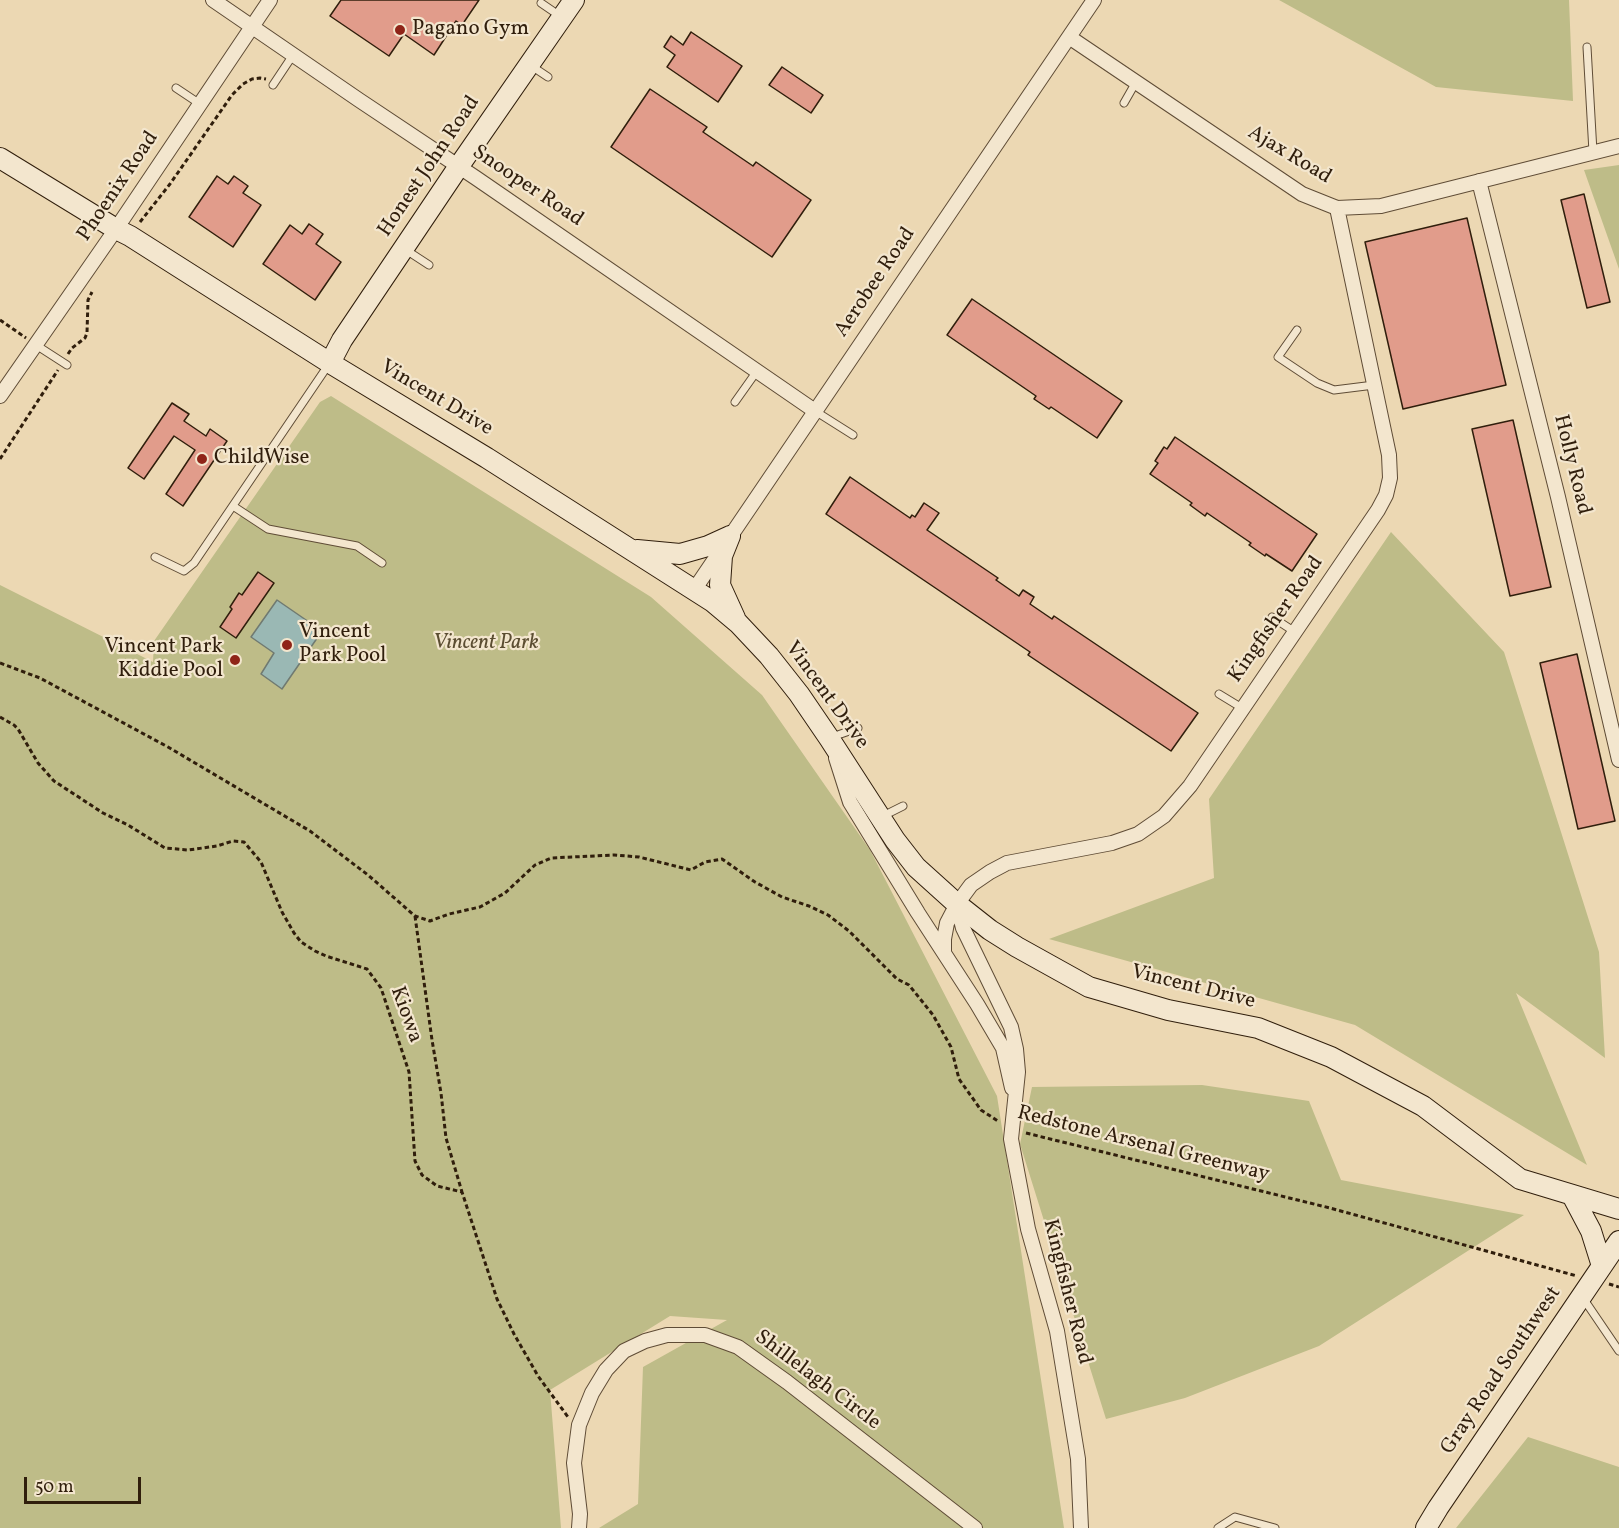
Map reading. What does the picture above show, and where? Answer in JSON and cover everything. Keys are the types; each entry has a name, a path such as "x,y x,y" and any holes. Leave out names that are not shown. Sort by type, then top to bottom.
{"street":[{"name":"Snooper Road","path":"213,0 815,411"},
{"name":"Phoenix Road","path":"0,396 36,345 123,232 200,104 270,0"},
{"name":"Honest John Road","path":"330,363 342,340 574,0"},
{"name":"Aerobee Road","path":"694,590 1094,0"},
{"name":"Ajax Road","path":"1069,37 1302,194 1337,208 1381,206 1619,146"},
{"name":"Vincent Drive","path":"0,158 497,464 712,602 738,623 769,656 799,694 895,840 916,867 957,904 1017,948 1089,987 1168,1010 1258,1028 1331,1057 1424,1106 1520,1179 1619,1209"},
{"name":"Holly Road","path":"1479,181 1558,496 1619,760"},
{"name":"Kingfisher Road","path":"944,952 947,922 957,904 971,885 990,872 1007,863 1112,843 1137,834 1164,816 1190,786 1386,495 1390,478 1389,455 1337,208"},
{"path":"631,549 680,554 708,546 730,536"},
{"path":"730,536 722,556 720,585 738,623"},
{"name":"Kingfisher Road","path":"829,738 850,802 1003,1048 1015,1102"},
{"name":"Kingfisher Road","path":"957,904 963,928 1011,1027 1016,1049 1018,1072 1011,1139 1028,1230 1058,1331 1078,1459 1081,1528"},
{"path":"1572,1195 1591,1231 1592,1281"},
{"name":"Gray Road Southwest","path":"1426,1528 1619,1241"},
{"name":"Shillelagh Circle","path":"579,1528 580,1514 574,1463 579,1425 592,1393 606,1370 624,1351 645,1341 667,1335 705,1335 738,1347 787,1382 975,1528"}],"lane":[{"path":"541,3 562,18"},
{"path":"1587,47 1593,152"},
{"path":"273,85 293,55"},
{"path":"530,65 548,77"},
{"path":"1124,103 1136,82"},
{"path":"176,88 200,104"},
{"path":"404,248 429,265"},
{"path":"1297,330 1278,357 1317,383 1334,390 1374,386"},
{"path":"36,345 65,364"},
{"path":"155,557 184,571 195,563 330,363"},
{"path":"735,402 757,371"},
{"path":"815,411 854,435"},
{"path":"233,506 268,529 357,546 382,563"},
{"path":"1272,617 1295,632"},
{"path":"1219,694 1242,708"},
{"path":"829,738 858,728"},
{"path":"880,817 903,806"},
{"path":"1592,1281 1619,1351"},
{"path":"1218,1528 1235,1517 1275,1528"}],"path":[{"path":"123,232 170,184 232,95 243,84 260,78 266,79 273,85"},
{"path":"0,459 65,364 72,348 85,338 88,300 93,289"},
{"path":"0,320 36,345"},
{"path":"0,663 40,678 159,742 310,831 368,875 415,916 446,1137 462,1192 497,1299 514,1334 538,1376 566,1415 579,1425"},
{"name":"Kiowa","path":"0,717 18,729 38,763 54,781 103,813 128,825 165,848 188,850 218,846 233,841 244,842 249,847 261,862 282,912 301,942 326,956 367,969 381,988 409,1072 415,1161 422,1176 437,1186 462,1192"},
{"name":"Redstone Arsenal Greenway","path":"415,916 430,921 480,907 505,893 535,865 551,858 614,855 639,857 691,870 705,862 722,860 773,892 828,915 849,931 897,979 909,985 933,1015 951,1047 959,1079 981,1110 1011,1129 1330,1208 1619,1287"}],"green space":[{"path":"1279,0 1569,0 1573,101 1436,87"},
{"path":"1619,165 1619,269 1584,170"},
{"name":"Vincent Park","path":"331,396 651,597 762,695 870,850 997,1096 1064,1528 599,1528 638,1504 643,1367 727,1320 670,1316 550,1390 561,1528 0,1528 0,585 153,662 154,641 320,402"},
{"path":"1391,532 1504,652 1599,952 1605,1058 1516,993 1587,1165 1355,1025 1049,939 1214,878 1209,799"},
{"path":"1202,1085 1309,1101 1341,1180 1524,1215 1319,1346 1185,1398 1106,1419 1020,1144 1032,1087"},
{"path":"1528,1437 1619,1467 1619,1528 1456,1528"}],"water":[{"name":"Vincent Park Pool","path":"277,600 322,631 282,689 261,674 274,653 251,637"}],"building":[{"name":"Pagano Gym","path":"341,0 479,0 462,25 456,21 434,55 404,34 389,56 330,16"},
{"path":"691,32 742,66 718,102 667,67 675,55 664,47 671,36 683,45"},
{"path":"782,67 823,95 811,113 769,85"},
{"path":"650,89 707,127 703,132 753,166 756,162 811,200 772,257 611,147"},
{"path":"217,176 228,184 234,176 248,186 243,193 261,205 233,247 189,217"},
{"path":"1584,194 1610,302 1587,308 1561,200"},
{"path":"1467,218 1506,385 1403,409 1365,242"},
{"path":"309,224 323,234 316,244 341,262 315,300 263,264 290,225 302,234"},
{"path":"972,299 1122,401 1097,438 1051,407 1049,409 1034,399 1036,396 947,335"},
{"name":"ChildWise","path":"172,403 189,414 184,421 206,436 210,429 227,441 183,506 166,494 195,450 174,436 144,479 128,468"},
{"path":"1513,420 1551,587 1510,596 1472,429"},
{"path":"1175,437 1317,534 1292,571 1266,554 1265,556 1249,545 1251,543 1207,513 1205,516 1190,505 1192,503 1150,474 1158,463 1155,461 1164,447 1167,449"},
{"path":"850,477 910,518 912,515 915,517 924,503 939,513 927,530 998,578 996,580 1019,596 1023,590 1034,597 1030,604 1052,619 1054,616 1198,713 1171,751 1028,655 1030,652 826,514"},
{"name":"Vincent Park Pool","path":"258,572 274,583 236,638 220,627 239,593 242,595"},
{"path":"1577,654 1615,821 1578,829 1540,663"}],"place":[{"name":"Pagano Gym","path":"400,30"},
{"name":"ChildWise","path":"202,459"},
{"name":"Vincent Park Pool","path":"287,645"},
{"name":"Vincent Park Kiddie Pool","path":"235,660"}]}
